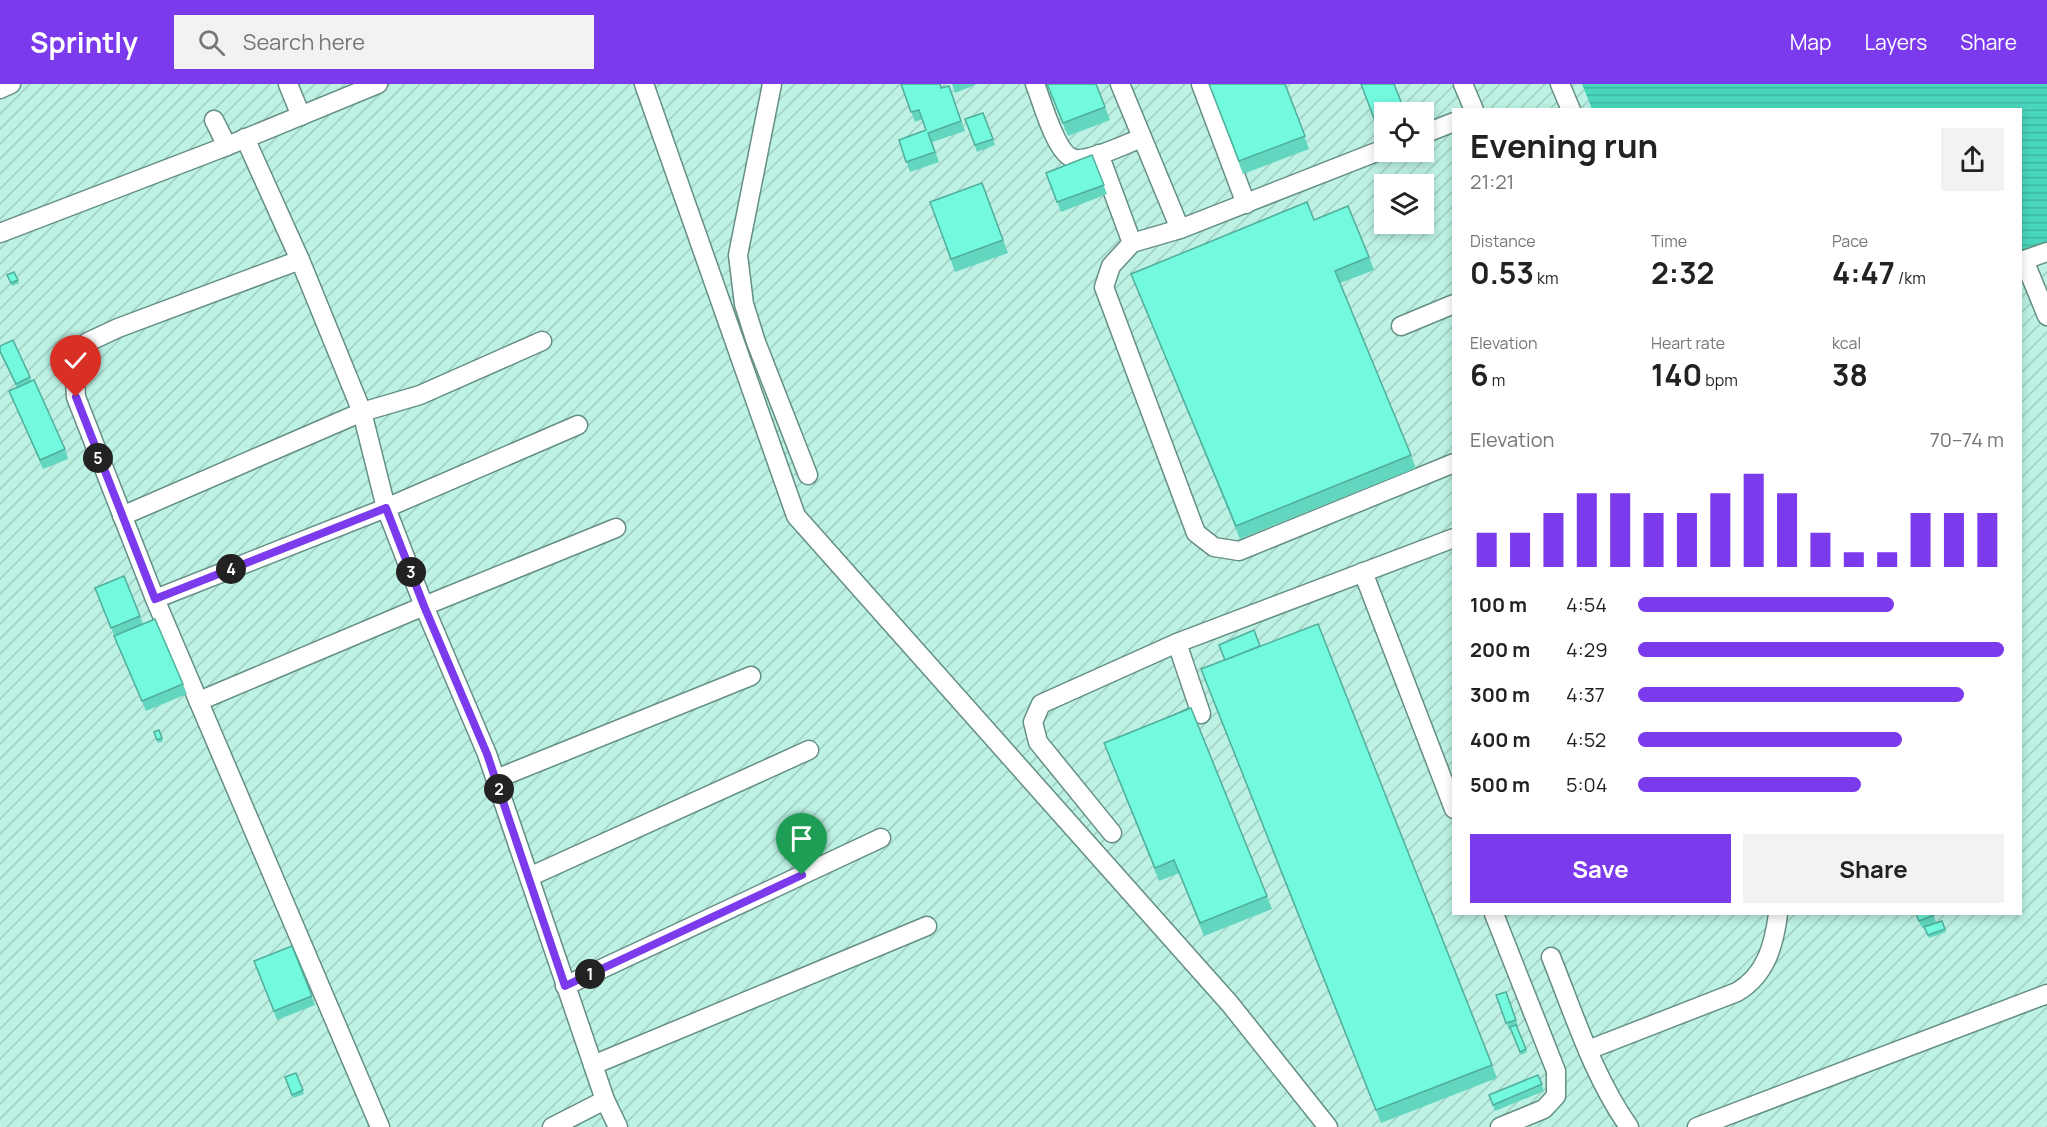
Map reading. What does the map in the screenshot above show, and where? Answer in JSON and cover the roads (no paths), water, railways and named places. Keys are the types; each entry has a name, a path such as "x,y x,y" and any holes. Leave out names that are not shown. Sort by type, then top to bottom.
{"street":[{"path":"0,88 11,84"},
{"path":"288,84 301,116"},
{"path":"0,233 227,146 378,84"},
{"path":"644,84 796,516 1230,1004 1328,1127"},
{"path":"772,84 738,255 744,304 756,342 808,475"},
{"path":"1035,84 1058,145 1066,155 1074,159 1087,158 1142,138"},
{"path":"1120,84 1180,229"},
{"path":"1201,84 1246,204"},
{"path":"1463,84 1473,108"},
{"path":"1560,84 1570,108"},
{"path":"214,120 227,146"},
{"path":"1434,130 1452,123"},
{"path":"246,138 362,412 386,508 424,606 487,754 605,1100 618,1127"},
{"path":"1374,153 1180,229 1132,243 1111,266 1104,287 1196,533 1214,547 1239,551 1452,464"},
{"path":"1099,154 1132,243"},
{"path":"2047,252 2022,261 2047,316"},
{"path":"300,261 118,328 88,342 74,362 76,397 155,599 380,1127"},
{"path":"1401,326 1452,304"},
{"path":"122,516 362,412 420,395 542,341"},
{"path":"155,599 386,508 578,425"},
{"path":"199,701 616,528"},
{"path":"1112,833 1038,742 1033,722 1041,704 1177,643 1452,539"},
{"path":"1363,572 1452,804"},
{"path":"1177,643 1201,714"},
{"path":"496,779 751,676"},
{"path":"529,877 809,750"},
{"path":"565,986 881,838"},
{"path":"1494,915 1556,1071 1556,1096 1544,1109 1500,1127"},
{"path":"1588,1050 1737,992 1752,984 1774,940 1778,915"},
{"path":"593,1065 927,926"},
{"path":"1551,957 1588,1050 1615,1107 1629,1127"},
{"path":"1697,1127 2047,994"},
{"path":"552,1127 605,1100"}]}
